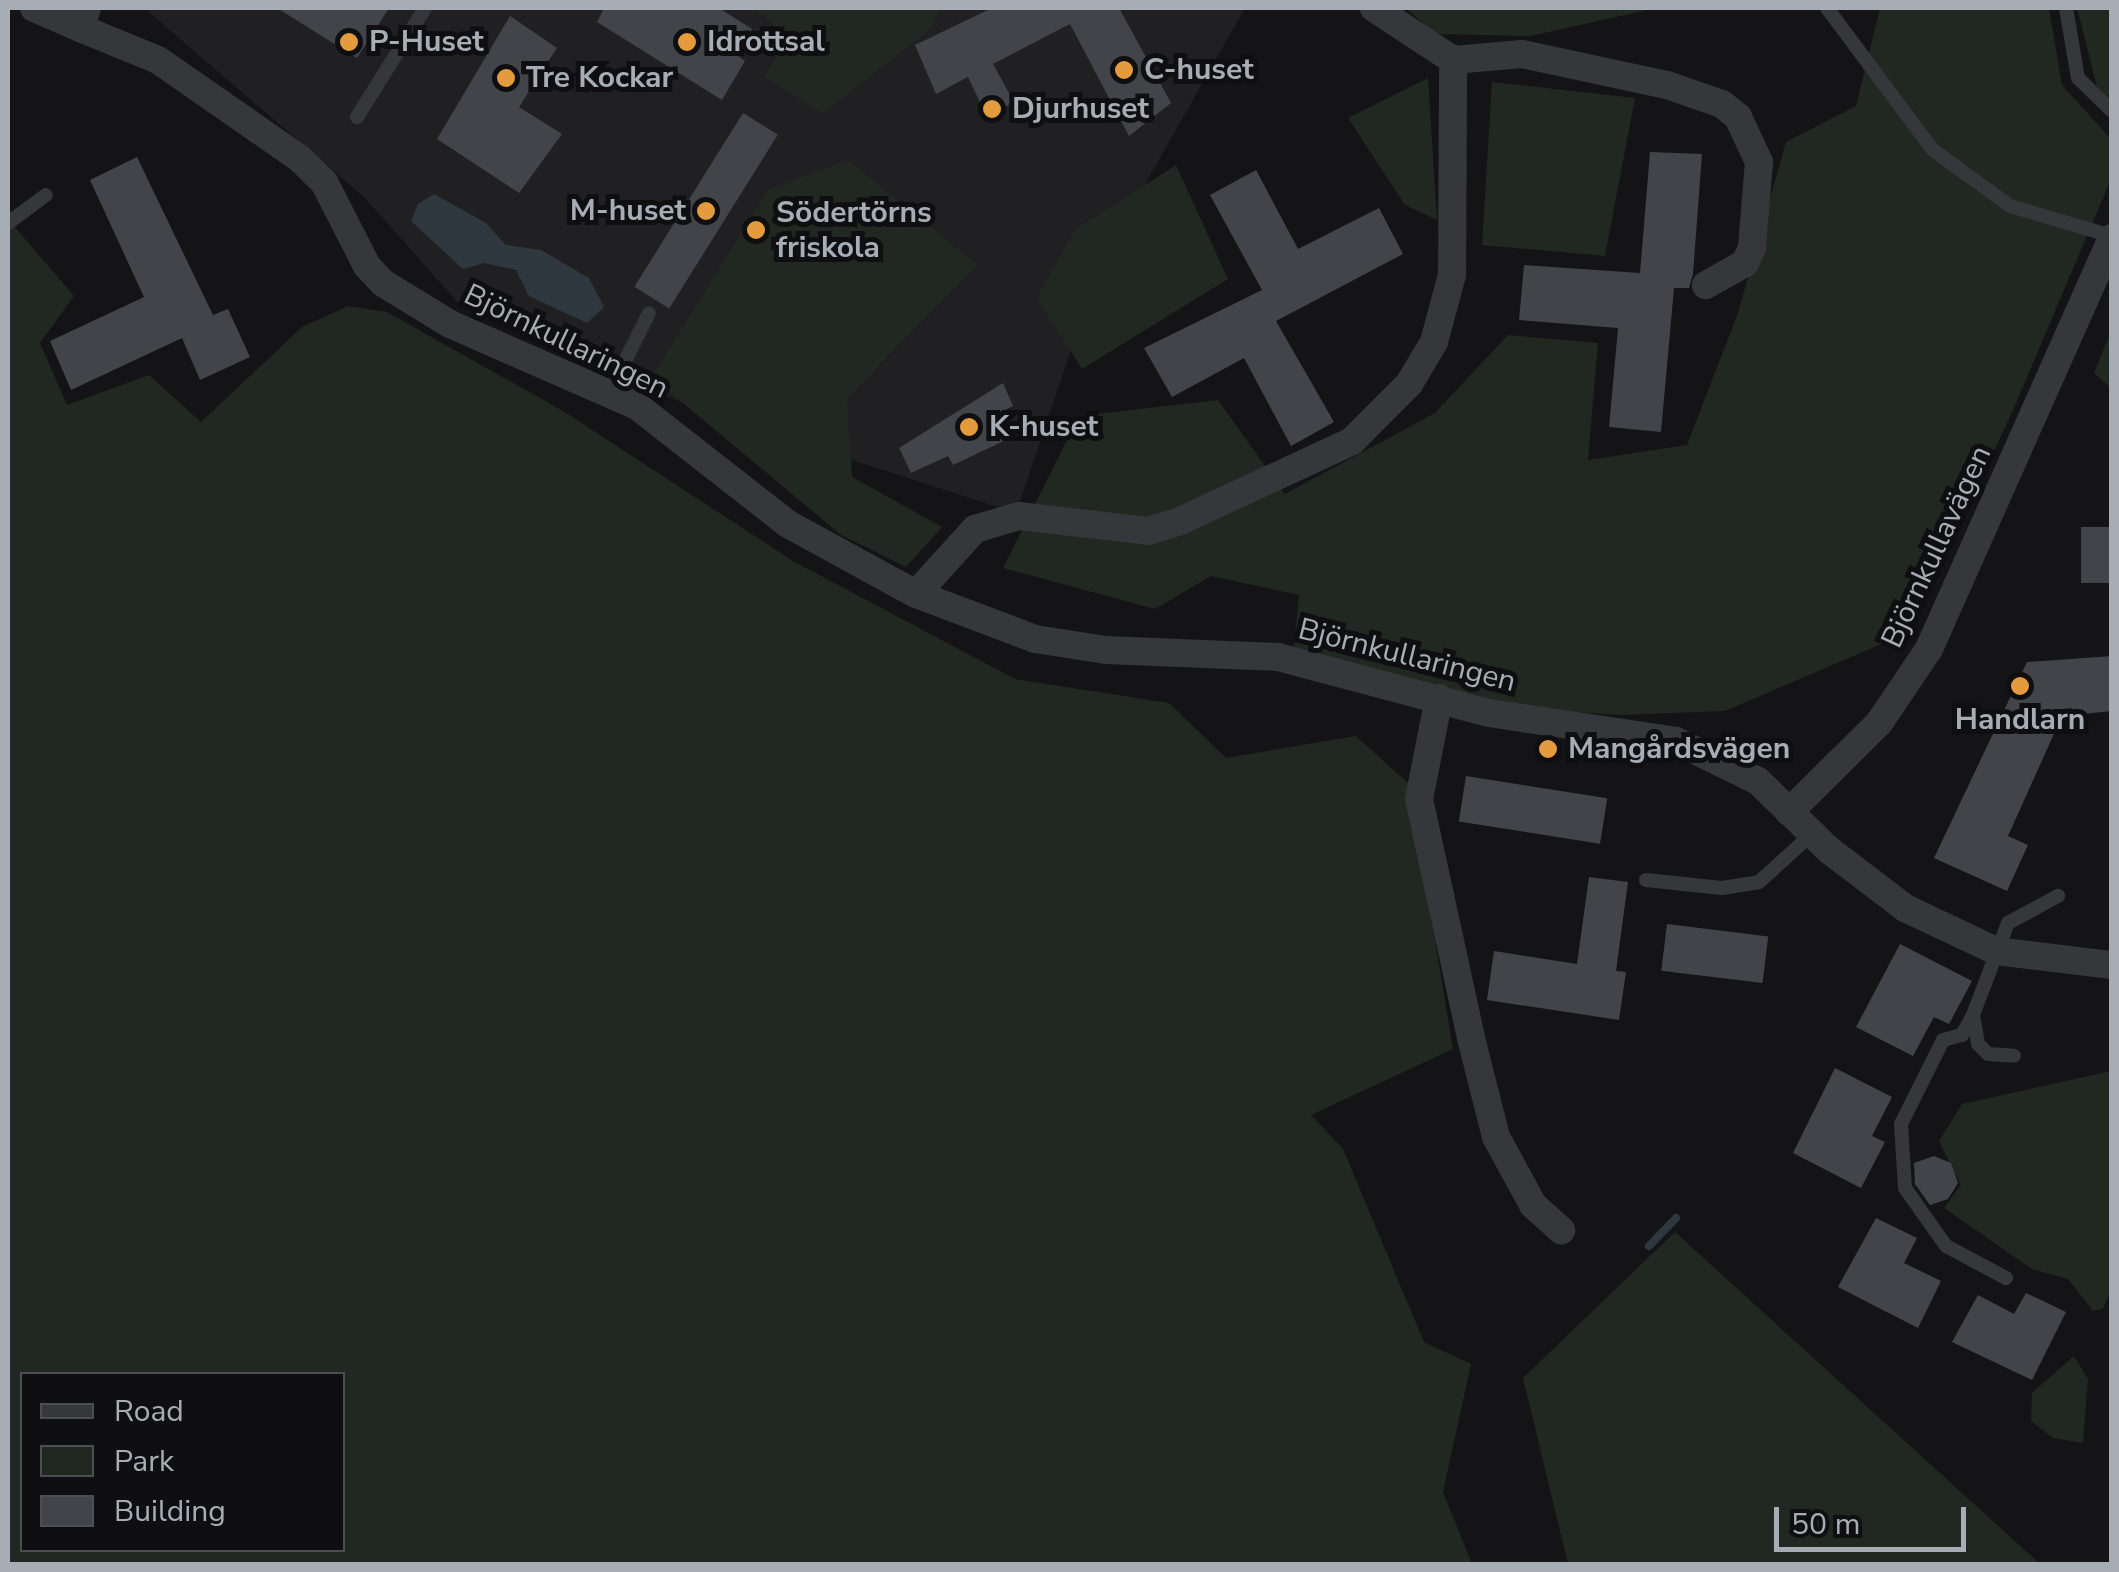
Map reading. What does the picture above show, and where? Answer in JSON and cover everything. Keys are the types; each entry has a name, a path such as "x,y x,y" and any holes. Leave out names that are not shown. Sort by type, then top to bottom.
{"street":[{"path":"34,8 84,18"},
{"path":"1374,8 1453,60 1522,54 1666,85 1722,104 1738,116 1759,162 1752,248 1745,263 1706,285"},
{"name":"Björnkullaringen","path":"84,18 158,60 279,142 324,182 367,266 383,283 450,324 609,393 666,426 823,548 916,594 1034,639 1106,650 1278,657 1438,698 1708,751 1758,781 1788,812"},
{"path":"916,594 974,529 996,520 1055,516 1148,531 1316,460 1368,426 1409,384 1434,342 1452,276 1453,60"},
{"name":"Björnkullavägen","path":"1788,812 1879,723 1929,649 2112,237"},
{"path":"1438,698 1419,799 1471,1038 1496,1137 1533,1205 1561,1230"},
{"path":"1788,812 1878,892 1996,951 2112,965"}],"lane":[{"path":"356,117 425,8"},
{"path":"1827,8 1934,150 2010,206 2112,237"},
{"path":"2066,8 2078,78 2112,111"},
{"path":"8,223 46,195"},
{"path":"609,393 649,313"},
{"path":"1646,880 1722,888 1760,882 1812,834"},
{"path":"2006,1278 1946,1246 1905,1188 1901,1124 1943,1040 1962,1035 1973,1016 2008,923 2058,896"},
{"path":"1973,1016 1978,1044 1988,1054 2014,1056"}],"shaded area":[{"name":"Södertörns friskola","path":"144,8 1245,8 1100,264 1016,513 704,412 461,306 364,197"},
{"path":"434,194 486,223 506,245 541,250 589,278 604,307 587,323 529,296 516,270 484,263 463,269 411,221 418,204"}],"green space":[{"path":"753,8 940,8 929,30 823,113 764,77 789,36"},
{"path":"1406,8 1656,8 1531,36 1435,34"},
{"path":"1880,8 2049,8 2062,85 2111,139 2111,179 2014,408 1935,578 1898,637 1725,711 1620,715 1508,708 1294,649 1299,595 1211,576 1155,609 1003,568 1079,416 1218,400 1285,494 1435,413 1508,335 1598,343 1588,460 1687,445 1738,313 1786,142 1856,106"},
{"path":"2077,8 2111,8 2111,100 2097,87"},
{"path":"1428,78 1437,220 1405,205 1348,118"},
{"path":"1492,82 1635,98 1605,256 1482,245"},
{"path":"848,160 977,265 847,398 852,477 942,527 906,567 841,535 652,377 768,190"},
{"path":"1176,165 1228,279 1082,369 1037,298 1075,230"},
{"path":"8,219 74,296 40,343 67,405 149,375 201,422 302,327 348,306 387,312 563,411 793,561 1015,679 1169,703 1226,758 1356,736 1409,784 1453,1049 1311,1115 1343,1149 1424,1342 1471,1364 1443,1492 1472,1564 8,1564"},
{"path":"2111,331 2112,388 2094,373"},
{"path":"2111,1071 2111,1291 2103,1309 2093,1311 2068,1279 2032,1269 1944,1208 1961,1185 1939,1141 1962,1104"},
{"path":"1675,1232 2040,1564 1568,1564 1523,1378"},
{"path":"2074,1356 2088,1379 2083,1443 2053,1438 2031,1421 2032,1393"}],"building":[{"name":"P-Huset","path":"277,8 389,8 357,58"},
{"name":"Idrottsal","path":"604,8 719,8 752,29 737,55 745,61 722,100 597,22"},
{"name":"C-huset","path":"992,8 1119,8 1171,103 1129,136 1070,24 993,64 1014,102 987,117 968,77 936,94 915,45"},
{"name":"Tre Kockar","path":"510,16 557,48 519,107 562,134 519,193 437,139"},
{"name":"M-huset","path":"743,113 778,135 669,309 634,287"},
{"path":"1650,152 1702,154 1693,274 1689,288 1674,288 1661,432 1609,427 1618,328 1519,320 1524,265 1640,273"},
{"path":"137,157 213,315 228,309 250,357 200,380 182,338 71,390 50,341 144,297 90,180"},
{"path":"1256,170 1298,249 1379,208 1403,254 1276,321 1334,422 1291,446 1244,358 1172,397 1144,348 1262,290 1210,195"},
{"name":"K-huset","path":"1003,383 1013,406 996,414 1008,439 953,465 948,456 911,473 899,448"},
{"path":"2081,527 2112,527 2112,583 2081,583"},
{"path":"2112,656 2112,711 2062,716 2008,836 2028,845 2007,891 1934,858 2027,662"},
{"path":"1466,776 1607,798 1600,844 1459,821"},
{"path":"1589,877 1628,882 1616,971 1626,972 1619,1020 1487,1000 1494,951 1577,964"},
{"path":"1667,924 1768,936 1763,983 1661,971"},
{"path":"1900,944 1972,981 1949,1024 1934,1017 1913,1056 1856,1027"},
{"path":"1835,1068 1892,1097 1872,1136 1885,1142 1861,1188 1793,1153"},
{"path":"1934,1156 1951,1163 1958,1183 1948,1199 1930,1205 1915,1184 1914,1163"},
{"path":"1876,1218 1917,1238 1904,1263 1941,1281 1918,1328 1838,1287"},
{"path":"2026,1293 2066,1312 2032,1380 1952,1342 1978,1295 2014,1314"}],"waterway":[{"path":"1649,1246 1676,1218"}],"place":[{"name":"P-Huset","path":"349,42"},
{"name":"Idrottsal","path":"687,42"},
{"name":"C-huset","path":"1124,70"},
{"name":"Tre Kockar","path":"506,78"},
{"name":"Djurhuset","path":"992,109"},
{"name":"M-huset","path":"706,211"},
{"name":"Södertörns friskola","path":"756,230"},
{"name":"K-huset","path":"969,427"},
{"name":"Handlarn","path":"2020,686"},
{"name":"Mangårdsvägen","path":"1548,749"}]}
